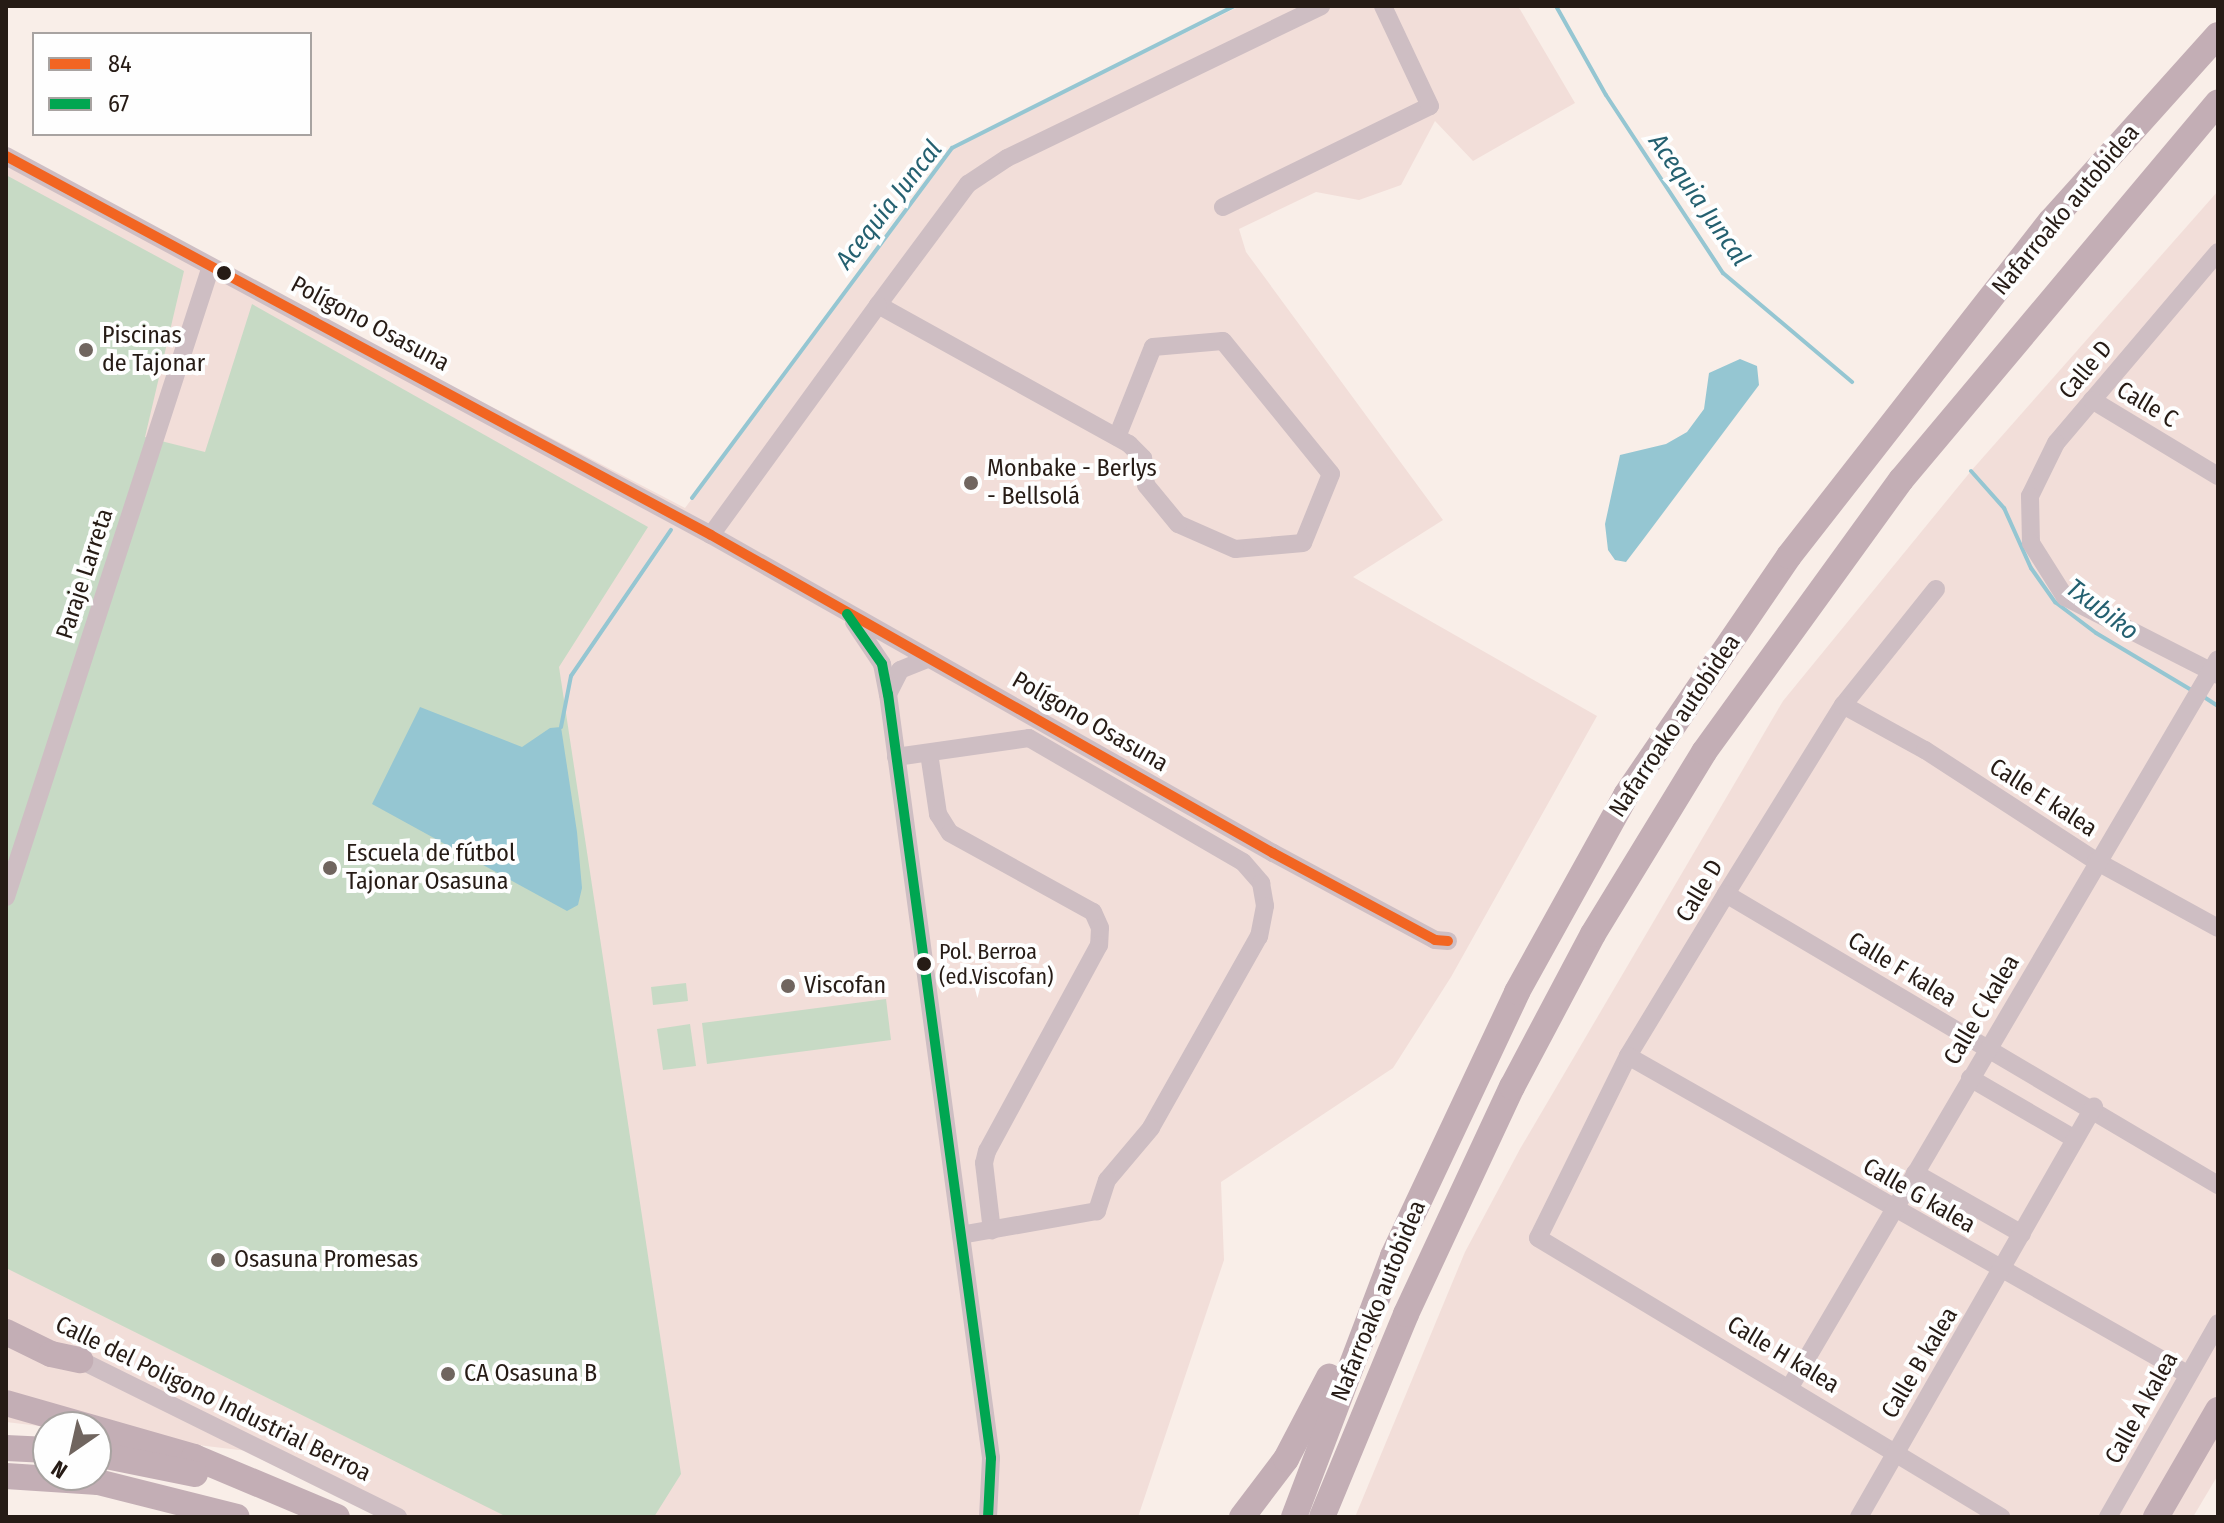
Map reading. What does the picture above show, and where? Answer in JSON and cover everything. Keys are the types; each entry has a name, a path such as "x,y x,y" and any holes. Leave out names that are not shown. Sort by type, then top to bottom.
{"highway":[{"name":"Nafarroako autobidea","path":"1294,1517 1393,1256 1517,992 1626,795 1799,544 2051,221 2218,35"},
{"name":"Nafarroako autobidea","path":"1322,1517 1406,1314 1512,1087 1593,934 1704,752 1901,480 2218,102"},
{"path":"1242,1517 1286,1459 1320,1400 1411,1174 1508,973 1578,855 1626,795"},
{"path":"6,1332 51,1354 80,1360"},
{"path":"6,1403 194,1457 337,1517"},
{"path":"2156,1517 2218,1410"},
{"path":"1338,1517 1353,1477 1357,1435"},
{"path":"2174,1517 2218,1442"},
{"path":"6,1448 32,1449"},
{"path":"112,1457 179,1469 247,1489 310,1517"},
{"path":"6,1476 98,1482 237,1517"}],"street":[{"path":"711,535 968,184 1007,158 1321,6"},
{"path":"1223,207 1430,106 1383,6"},
{"name":"Polígono Osasuna","path":"6,156 711,535 1273,853 1435,940 1448,941"},
{"name":"Calle D","path":"2214,263 2056,443 2030,496 2031,543 2065,597 2216,669"},
{"name":"Paraje Larreta","path":"6,897 211,266"},
{"path":"878,305 1117,437 1143,458 1146,485 1178,524 1235,549 1303,543 1331,474 1223,341 1153,347 1117,437"},
{"name":"Calle C","path":"2092,400 2218,476"},
{"name":"Calle D","path":"1538,1238 1628,1056 1726,894 1843,705 1936,589"},
{"path":"847,614 882,664 888,694 991,1458 988,1517"},
{"path":"888,694 900,670 929,658"},
{"name":"Calle C kalea","path":"1790,1387 1896,1211 2096,861 2190,706 2216,669"},
{"name":"Calle E kalea","path":"1843,705 1925,750 2096,861 2216,921"},
{"path":"896,757 1029,738 1243,862 1261,883 1265,906 1259,936 1151,1128 1107,1180 1097,1211 961,1235"},
{"path":"929,753 938,814 950,833 1093,912 1100,928 1099,945 987,1151 984,1163 992,1231"},
{"name":"Calle F kalea","path":"1726,894 1989,1050 2094,1107 2218,1185"},
{"name":"Calle G kalea","path":"1628,1056 2002,1272 2187,1374"},
{"path":"1970,1078 2075,1139"},
{"name":"Calle B kalea","path":"1859,1517 2094,1107"},
{"path":"1915,1173 2022,1234"},
{"name":"Calle H kalea","path":"1538,1238 1790,1387 2001,1517"},
{"name":"Calle A kalea","path":"2108,1517 2218,1323"},
{"name":"Calle del Poligono Industrial Berroa","path":"6,1324 398,1517"}],"shaded area":[{"path":"1240,6 1518,6 1575,103 1473,161 1435,121 1401,185 1359,200 1316,192 1239,229 1246,252 1443,520 1353,577 1597,716 1451,977 1393,1068 1221,1182 1224,1260 1138,1517 388,1517 272,1454 112,1435 112,1411 32,1411 32,1425 6,1422 6,153 685,508 952,148"},
{"path":"2218,191 2218,1475 2193,1517 1355,1517 1465,1252 1520,1149 1783,701 1971,471"}],"green space":[{"name":"Escuela de fútbol Tajonar Osasuna","path":"6,175 184,271 145,437 205,452 252,304 648,527 559,667 681,1474 654,1517 507,1517 6,1268"},
{"path":"686,983 688,1001 653,1005 651,987"},
{"path":"886,999 891,1040 707,1064 702,1023"},
{"path":"690,1024 696,1066 663,1070 657,1029"}],"water":[{"path":"1740,359 1757,366 1759,385 1626,562 1615,560 1608,550 1605,524 1620,455 1666,444 1687,432 1704,409 1709,373"},
{"path":"420,707 522,747 550,728 561,727 577,832 582,888 578,905 567,911 372,804"}],"waterway":[{"name":"Acequia Juncal","path":"692,498 952,148 1234,6"},
{"name":"Acequia Juncal","path":"1556,6 1606,95 1723,273 1852,382"},
{"name":"Txubiko","path":"1971,471 2004,508 2031,568 2055,602 2096,633 2193,691"},
{"name":"Acequia Juncal","path":"561,727 571,676 671,530"},
{"name":"Txubiko","path":"2204,697 2218,706"}],"transit line":[{"name":"84","path":"6,156 711,535 1273,853 1435,940 1448,941"},
{"name":"67","path":"847,614 882,664 888,694 991,1458 988,1517"}],"place":[{"name":"Piscinas de Tajonar","path":"86,350"},
{"name":"Monbake - Berlys - Bellsolá","path":"971,483"},
{"name":"Escuela de fútbol Tajonar Osasuna","path":"330,868"},
{"name":"Pol. Berroa (ed.Viscofan)","path":"924,964"},
{"name":"Viscofan","path":"788,986"},
{"name":"Osasuna Promesas","path":"218,1260"},
{"name":"CA Osasuna B","path":"448,1374"}]}
